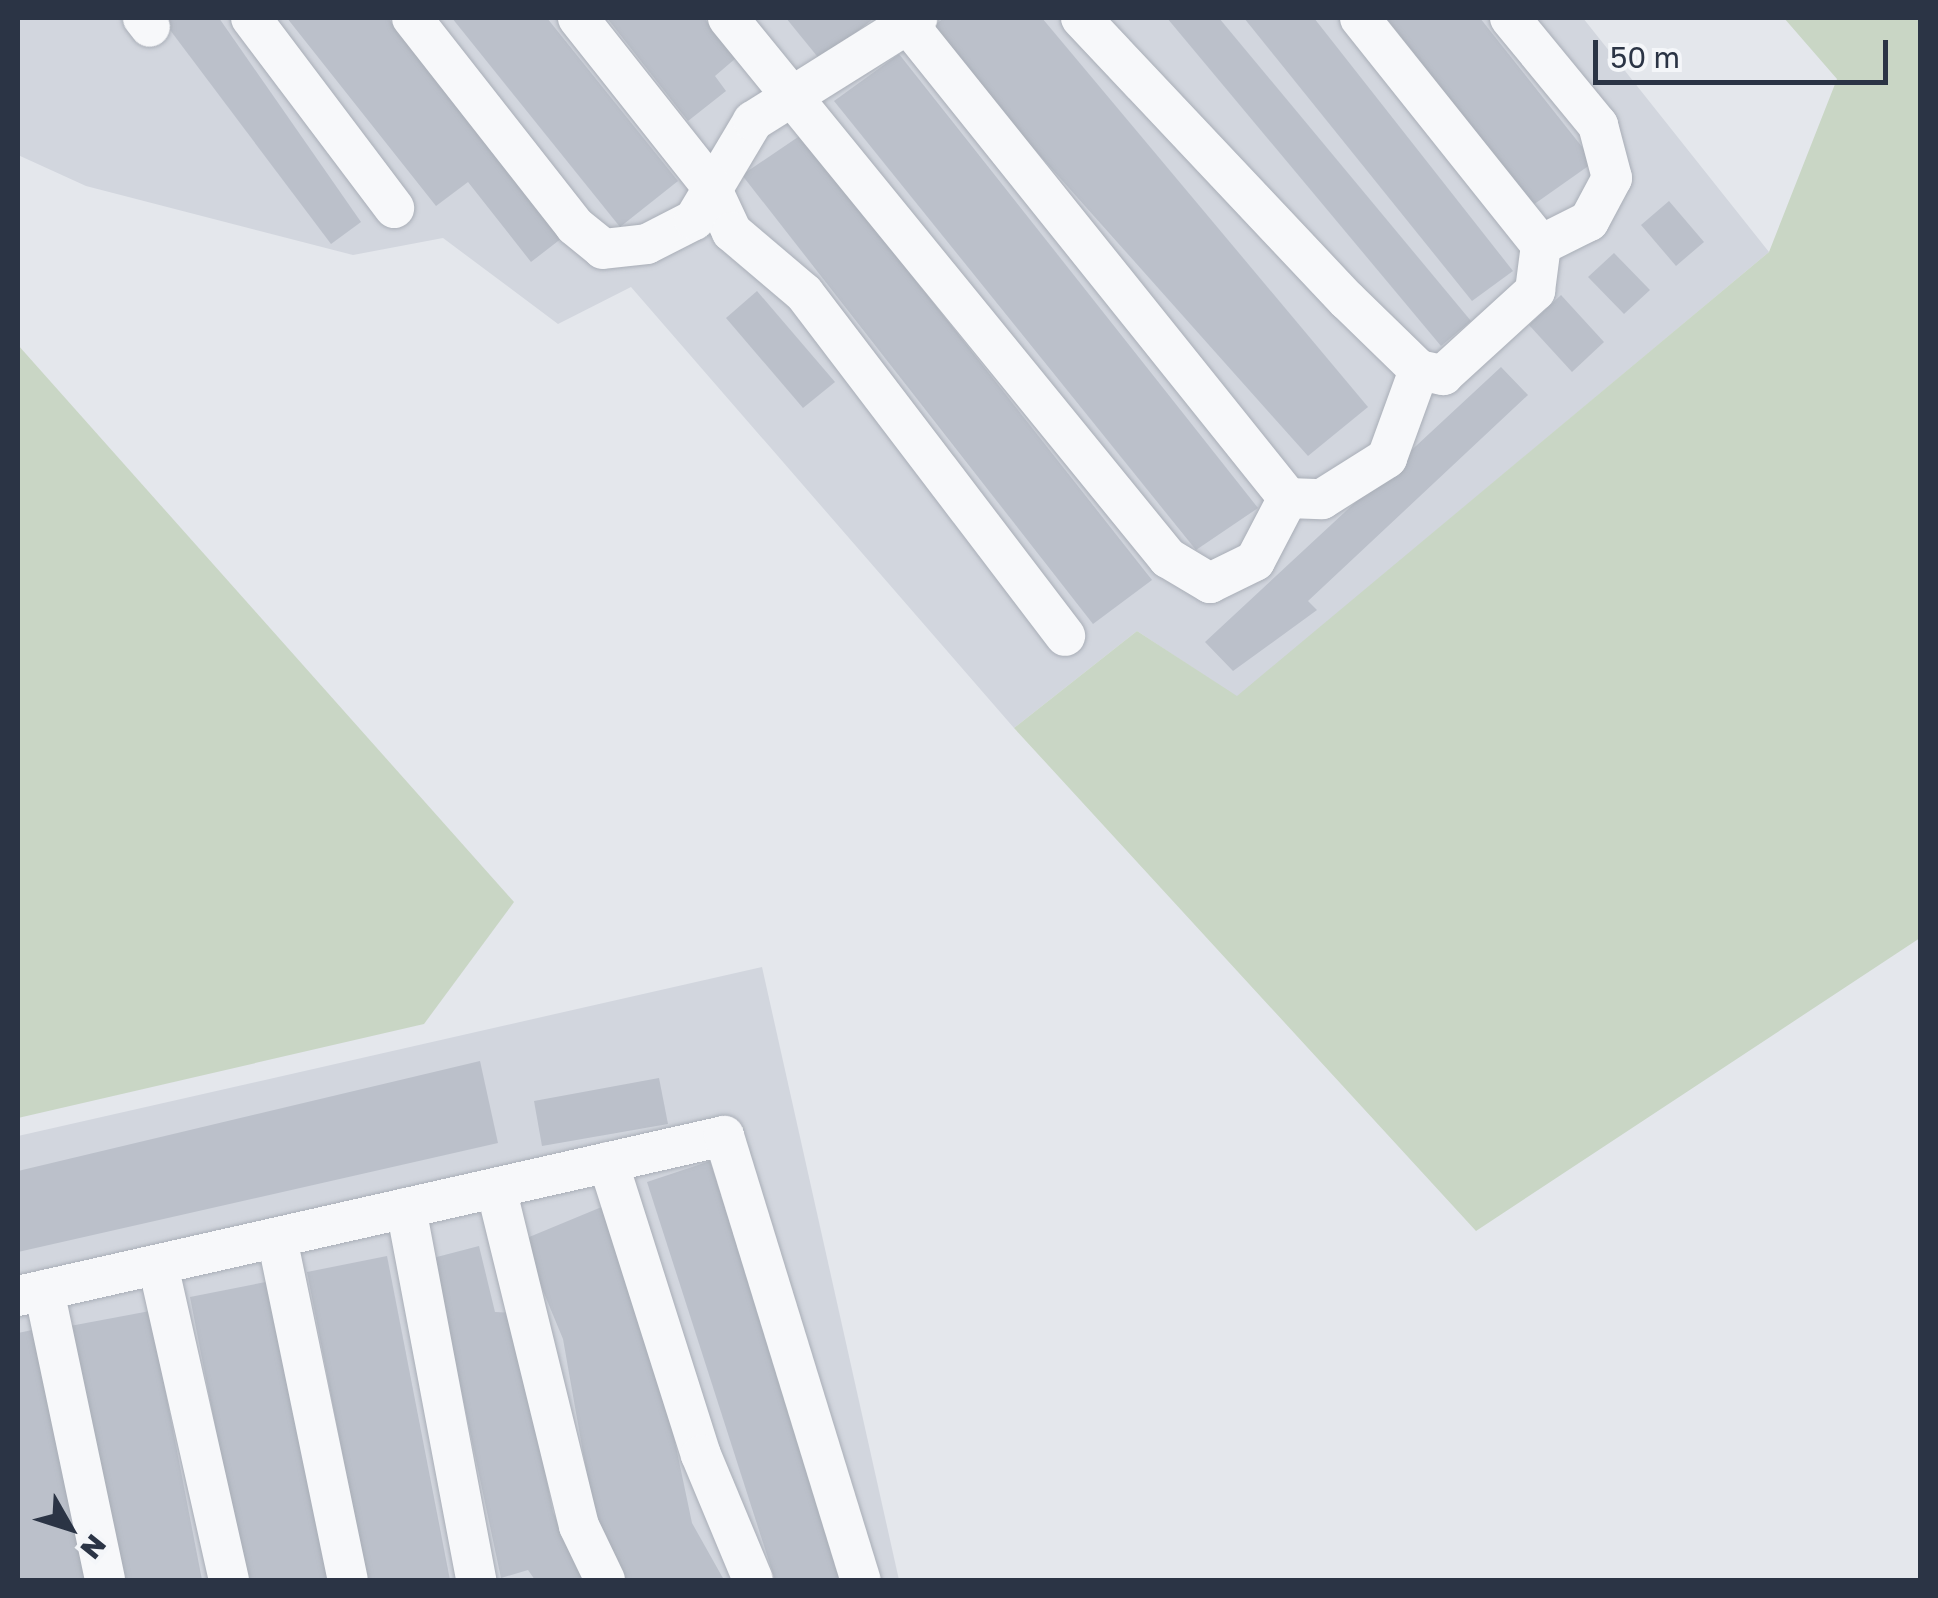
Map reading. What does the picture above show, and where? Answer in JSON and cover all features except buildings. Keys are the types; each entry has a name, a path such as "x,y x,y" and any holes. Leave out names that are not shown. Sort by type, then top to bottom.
{"lane":[{"path":"250,18 394,208"},
{"path":"412,18 575,226 604,249 647,244 694,220 708,182 753,122 909,20 1288,498 1322,499 1387,458 1418,370"},
{"path":"578,18 708,182 732,232 804,293 1065,636"},
{"path":"728,18 1168,558 1210,583 1255,561 1288,498"},
{"path":"1081,18 1418,370 1443,375 1496,332 1535,290 1541,245 1360,18"},
{"path":"1510,18 1598,125 1612,178 1590,220 1541,245"},
{"path":"105,1580 31,1293 724,1136 862,1580"},
{"path":"608,1162 701,1455 753,1580"},
{"path":"496,1188 579,1526 605,1580"},
{"path":"406,1208 476,1580"},
{"path":"277,1238 348,1580"},
{"path":"158,1265 229,1580"}],"shaded area":[{"path":"18,18 1583,18 1769,252 1237,697 1137,631 1014,728 631,287 558,324 443,238 353,255 86,186 18,155"},
{"path":"762,967 899,1580 18,1580 18,1136"}],"green space":[{"path":"1784,18 1920,18 1920,938 1476,1231 1014,728 1137,631 1237,696 1769,252 1837,79"},
{"path":"18,345 514,902 424,1024 18,1118"}]}
